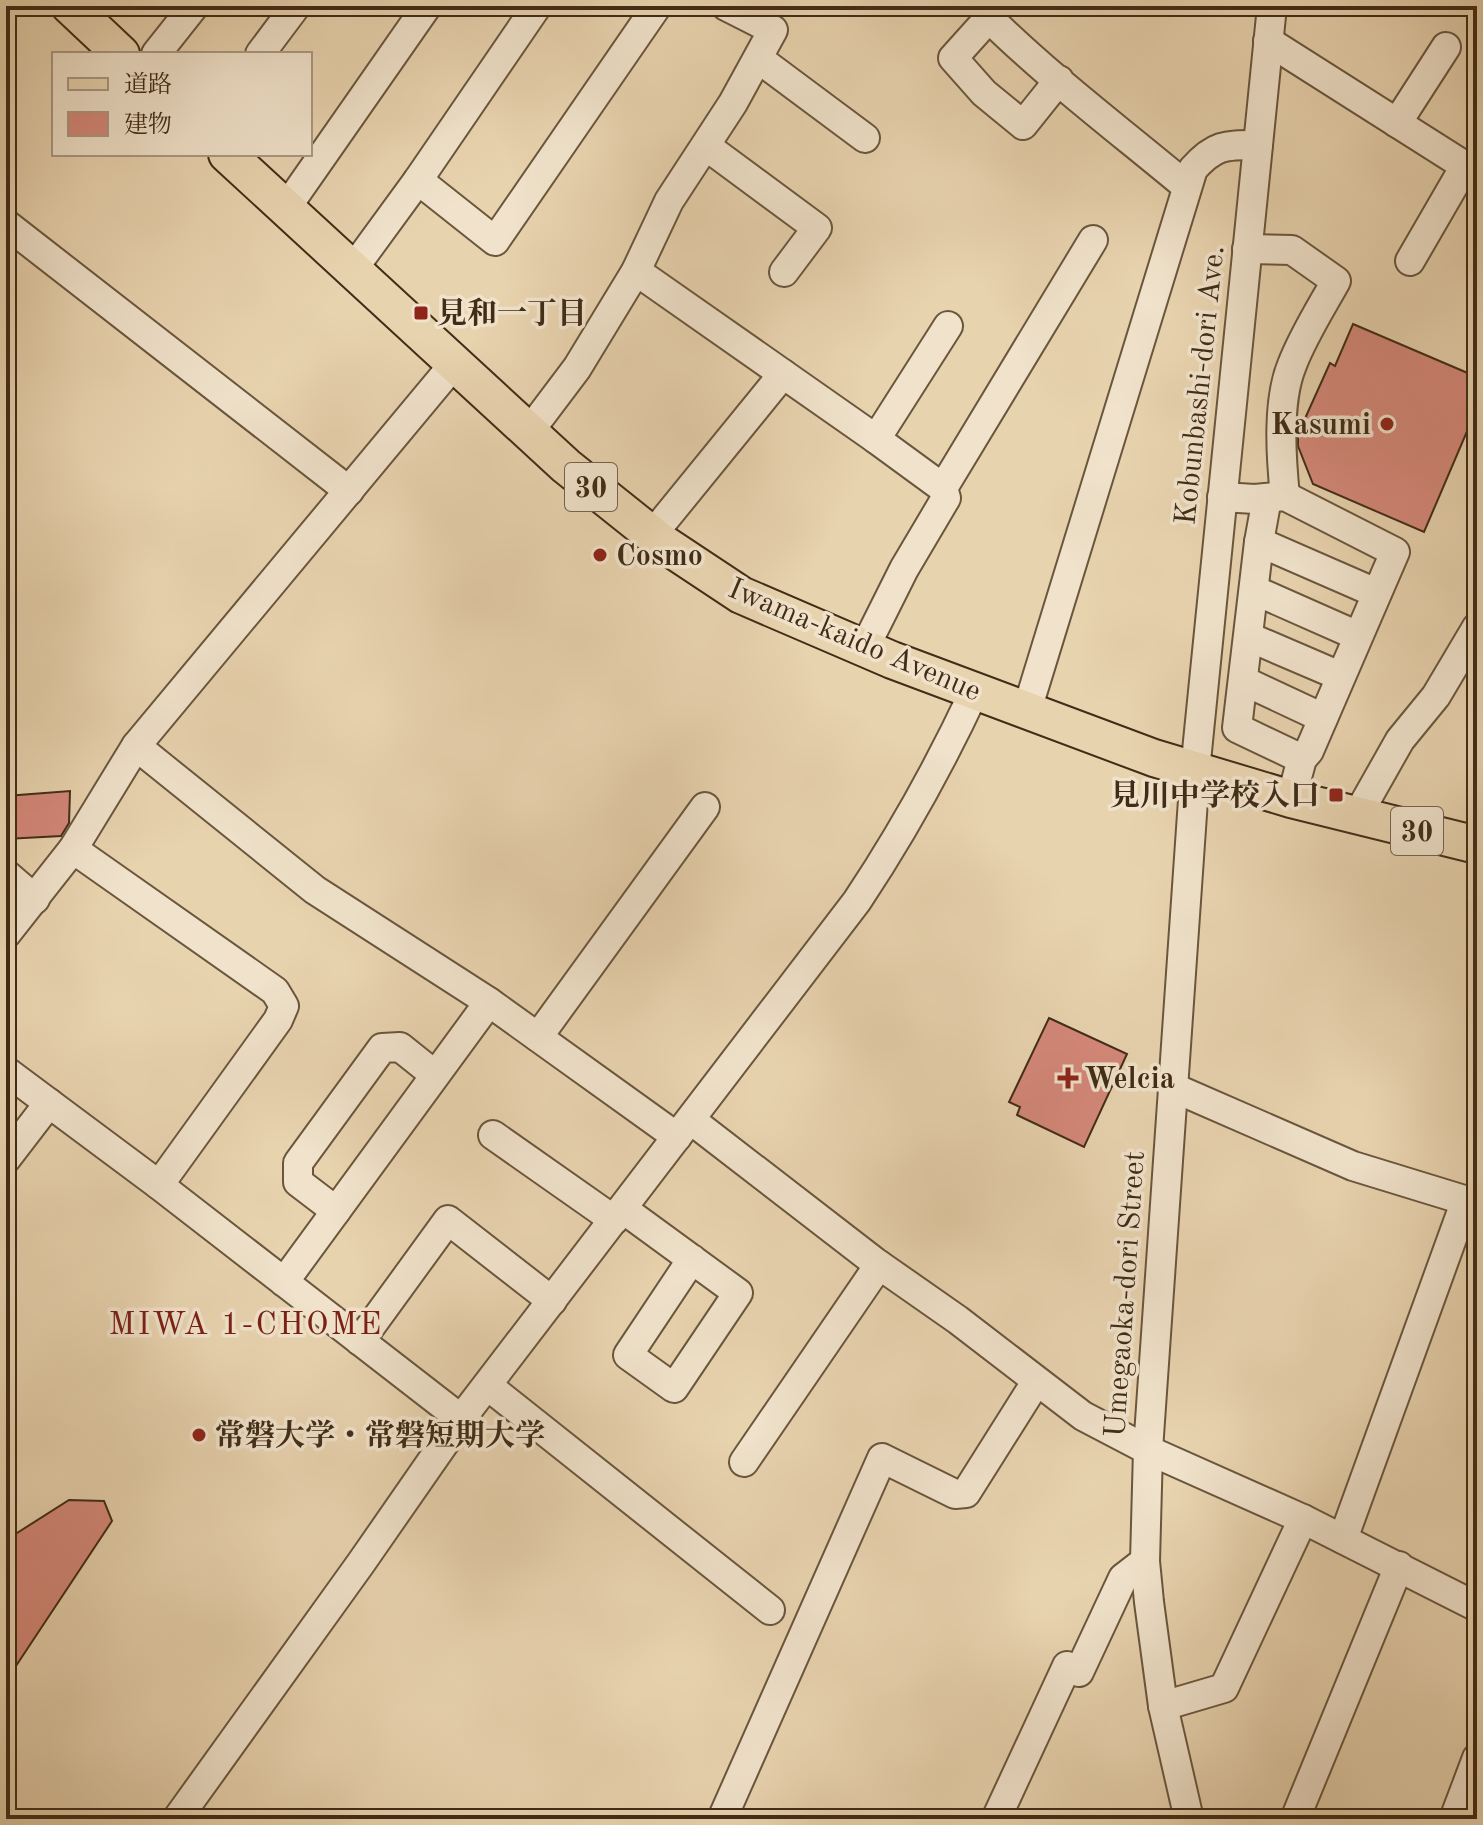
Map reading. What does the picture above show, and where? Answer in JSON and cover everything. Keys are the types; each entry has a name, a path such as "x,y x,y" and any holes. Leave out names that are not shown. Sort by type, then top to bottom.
{"main road":[{"path":"70,6 119,52"},
{"name":"Iwama-kaido Avenue","path":"229,156 528,433 652,535 741,595 864,649 1195,771 1291,799 1477,845"}],"street":[{"path":"158,52 194,6"},
{"path":"262,52 296,6"},
{"path":"286,208 427,6"},
{"path":"353,269 537,6"},
{"path":"418,180 495,241 657,6"},
{"path":"528,433 577,368 636,271 669,201 759,59 773,30 726,6"},
{"name":"Kobunbashi-dori Ave.","path":"1195,771 1272,6"},
{"path":"1059,80 1023,125 984,93 953,58 994,12 1017,46 1059,80 1186,186"},
{"path":"1268,41 1465,166 1410,261"},
{"path":"1397,123 1446,47"},
{"path":"759,59 865,138"},
{"path":"1027,710 1186,186 1193,169 1213,150 1222,146 1258,145"},
{"path":"706,146 817,228 784,272"},
{"path":"6,224 349,491"},
{"path":"943,488 1093,240"},
{"path":"1247,249 1292,250 1336,281 1291,366 1284,399 1276,497 1259,542 1237,728 1302,759"},
{"path":"636,271 943,488 946,498 904,569 864,649"},
{"path":"876,439 948,326"},
{"path":"6,934 73,849 136,746 454,364"},
{"path":"652,535 783,374"},
{"path":"1222,497 1276,497 1395,552 1309,751 1302,759 1291,799"},
{"path":"1259,542 1376,593"},
{"path":"1254,590 1358,636"},
{"path":"1357,816 1400,740 1436,696 1477,627"},
{"path":"1249,637 1340,676"},
{"path":"1244,681 1323,718"},
{"path":"177,1819 461,1419 880,867 952,738 975,690"},
{"path":"136,746 315,890 684,1129 958,1320 1083,1416 1148,1450 1303,1519 1477,1607"},
{"name":"Umegaoka-dori Street","path":"1189,1819 1163,1706 1145,1561 1148,1450 1195,771"},
{"path":"538,1037 705,807"},
{"path":"73,849 275,991 284,1006 278,1020 159,1185"},
{"path":"6,874 35,899"},
{"path":"284,1282 489,1002"},
{"path":"336,1211 298,1182 298,1163 372,1061 382,1048 400,1047 435,1075"},
{"path":"6,1071 461,1419"},
{"path":"1172,1087 1353,1166 1471,1202 1343,1539"},
{"path":"6,1159 49,1103"},
{"path":"493,1135 692,1259"},
{"path":"360,1341 448,1220 552,1301"},
{"path":"744,1462 879,1265"},
{"path":"722,1819 882,1458 955,1494 966,1493 1036,1382"},
{"path":"488,1386 770,1610"},
{"path":"1163,1706 1224,1688 1303,1519"},
{"path":"996,1819 1067,1666 1079,1672 1123,1578 1145,1561"},
{"path":"1295,1819 1399,1566"},
{"path":"1454,1819 1475,1767"}],"building":[{"name":"Kasumi","path":"1353,324 1477,377 1477,408 1424,532 1313,484 1298,446 1298,434 1330,363 1335,366"},
{"path":"70,791 69,823 61,836 6,839 6,796"},
{"name":"Welcia","path":"1049,1018 1127,1054 1084,1147 1017,1115 1020,1107 1009,1102"},
{"path":"69,1500 104,1501 112,1521 6,1681 6,1540"}],"place":[{"name":"見和一丁目","path":"421,313"},
{"name":"Kasumi","path":"1387,424"},
{"name":"Cosmo","path":"600,555"},
{"name":"見川中学校入口","path":"1336,795"},
{"name":"Welcia","path":"1068,1078"},
{"name":"常磐大学・常磐短期大学","path":"199,1435"}],"district":[{"name":"MIWA 1-CHOME","path":"246,1323"}]}
